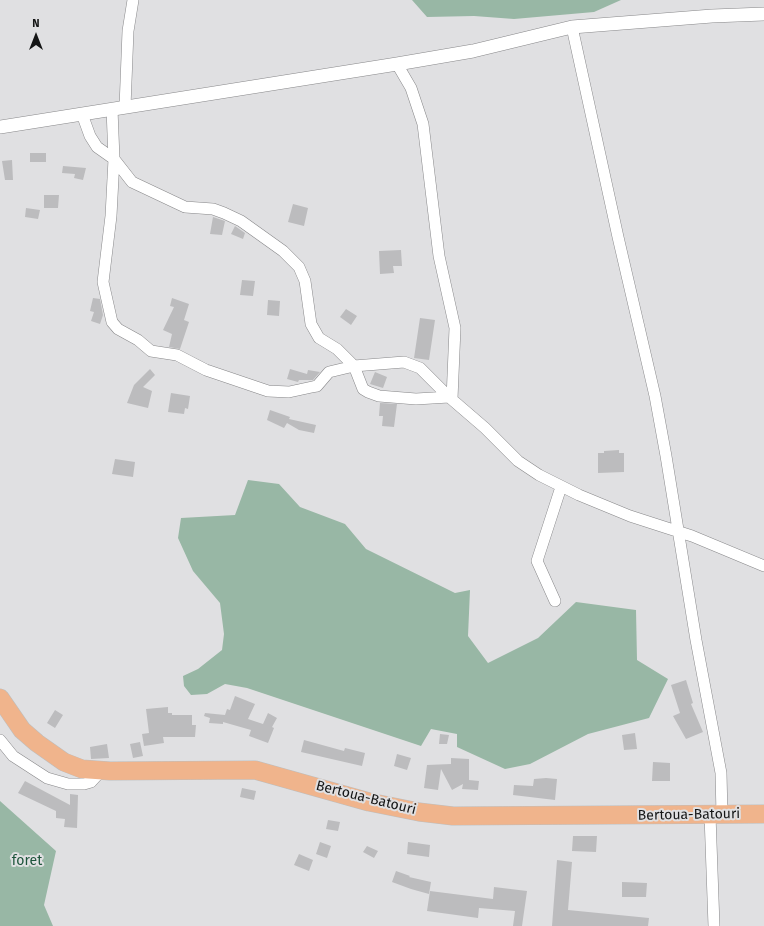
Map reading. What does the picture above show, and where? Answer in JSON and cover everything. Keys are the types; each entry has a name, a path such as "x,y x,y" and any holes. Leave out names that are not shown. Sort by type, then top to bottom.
{"highway":[{"name":"Bertoua-Batouri","path":"0,698 22,730 51,753 73,766 102,770 255,770 369,802 419,812 453,816 764,814"}],"street":[{"path":"133,0 118,108 111,216 103,282 112,322 118,329 138,340 151,351 177,355 206,370 232,377 260,388 278,392 289,392 317,386 329,372 354,366 396,362 410,363 431,377 450,398 518,461 561,487 630,516 679,532 764,566"},
{"path":"0,127 473,51 572,27 712,16 764,14"},
{"path":"572,27 618,237 655,396 721,773 716,815 714,926"},
{"path":"397,64 411,88 423,124 439,256 455,328 450,398"},
{"path":"82,114 90,136 97,147 114,159 132,182 185,207 213,209 224,212 241,221 283,251 299,266 305,281 311,324 319,338 337,350 354,366 363,389 379,396 450,398"},
{"path":"555,601 537,561 561,487"},
{"path":"0,740 13,756 47,778 68,784 84,784 91,782 102,770"}],"green space":[{"path":"412,0 621,0 594,12 514,19 474,16 427,17"},
{"path":"248,480 279,484 300,507 345,524 366,549 455,593 470,590 468,636 488,663 538,638 576,602 636,610 637,660 668,679 649,718 588,734 530,764 505,769 457,747 457,734 431,729 421,746 247,688 225,684 207,694 191,695 184,686 183,676 198,669 222,650 224,634 220,603 193,571 178,538 181,518 235,515"},
{"name":"foret","path":"0,801 56,851 44,905 53,926 0,926"}],"building":[{"path":"30,153 46,153 46,162 30,162"},
{"path":"12,160 13,180 5,180 2,161"},
{"path":"63,166 86,168 83,180 74,178 75,174 62,173"},
{"path":"44,195 59,195 58,208 44,208"},
{"path":"293,204 308,208 304,226 288,222"},
{"path":"26,208 40,210 38,219 25,217"},
{"path":"213,217 225,221 222,235 210,234"},
{"path":"235,226 245,233 243,239 231,234"},
{"path":"401,250 402,266 393,266 394,273 380,274 379,251"},
{"path":"242,280 255,281 253,296 240,295"},
{"path":"93,298 100,299 103,315 100,324 91,321 94,312 90,311"},
{"path":"172,298 189,304 184,320 189,322 180,349 169,347 172,334 163,330 174,307 170,306"},
{"path":"268,300 280,301 279,316 267,315"},
{"path":"346,309 357,316 351,325 340,317"},
{"path":"420,318 435,320 429,360 414,358"},
{"path":"150,369 155,375 143,387 152,391 148,408 127,403 134,385"},
{"path":"290,369 307,374 308,370 320,372 313,380 299,380 298,382 287,379"},
{"path":"375,372 387,377 383,388 370,384"},
{"path":"171,393 190,396 188,409 185,408 184,414 168,412"},
{"path":"380,403 397,404 394,427 382,426 383,416 379,416"},
{"path":"270,410 290,417 289,419 316,425 314,433 299,430 287,423 284,428 267,420"},
{"path":"619,450 619,453 624,453 624,472 598,473 598,453"},
{"path":"115,459 135,462 133,477 112,474"},
{"path":"686,680 693,703 691,704 703,732 686,739 673,716 680,713 671,685"},
{"path":"235,696 255,704 248,719 263,724 268,713 277,718 272,727 274,728 268,743 249,736 251,730 223,722 223,724 209,723 210,718 204,716 205,713 225,715 227,709 230,710"},
{"path":"168,707 168,713 172,713 172,715 192,715 192,725 196,725 195,737 163,737 164,743 144,746 142,734 149,733 146,709"},
{"path":"55,710 63,715 55,728 47,723"},
{"path":"635,733 637,749 624,750 622,735"},
{"path":"440,734 449,735 447,744 439,744"},
{"path":"304,740 344,751 345,748 365,753 362,766 301,752"},
{"path":"140,742 143,756 133,758 130,744"},
{"path":"107,744 109,758 91,759 90,747"},
{"path":"397,754 411,758 407,770 394,766"},
{"path":"451,758 469,759 469,780 479,781 478,790 462,789 463,784 452,790 441,769 438,790 424,788 427,765 451,764"},
{"path":"653,762 670,763 670,781 652,781"},
{"path":"534,779 557,779 555,800 513,795 514,785 533,786"},
{"path":"25,781 70,805 70,794 78,795 77,828 64,827 65,819 56,818 56,811 18,793"},
{"path":"242,788 256,791 254,800 240,797"},
{"path":"328,820 340,822 338,831 326,829"},
{"path":"573,836 597,836 596,852 572,851"},
{"path":"320,842 331,846 327,858 316,854"},
{"path":"408,842 430,845 429,857 407,854"},
{"path":"367,846 378,851 374,858 363,852"},
{"path":"299,854 313,860 309,871 294,865"},
{"path":"557,860 572,862 568,910 649,918 648,926 552,926"},
{"path":"396,871 410,876 409,877 431,882 429,894 392,882"},
{"path":"622,882 647,883 646,897 622,897"},
{"path":"494,887 527,891 522,926 513,926 515,911 479,908 478,918 427,911 430,891 493,899"}]}
